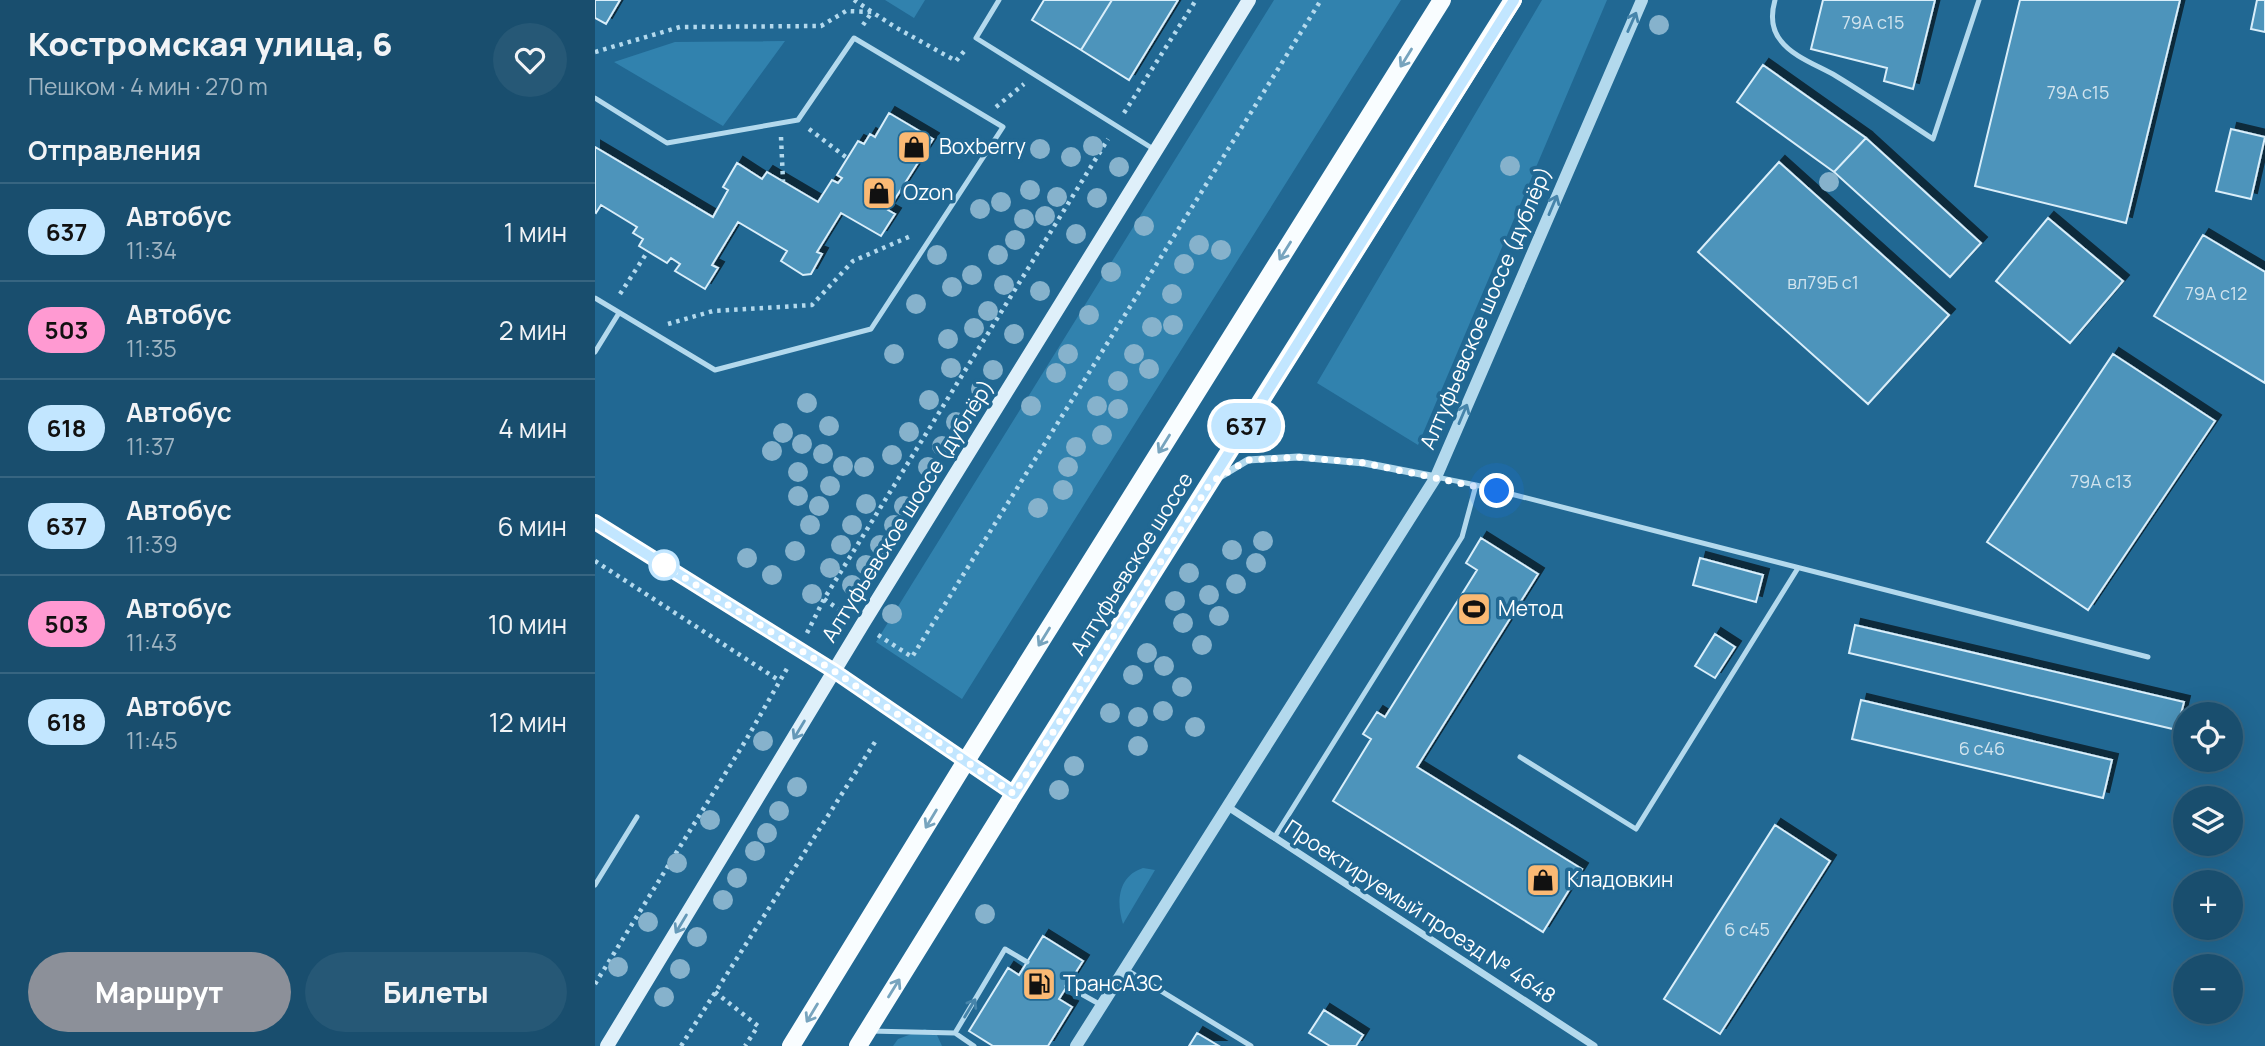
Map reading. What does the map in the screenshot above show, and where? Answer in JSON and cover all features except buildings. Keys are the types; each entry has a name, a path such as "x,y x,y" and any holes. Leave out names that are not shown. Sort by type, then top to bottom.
{"main road":[{"name":"Алтуфьевское шоссе (дублёр)","path":"607,1046 834,671 1249,0"},
{"name":"Алтуфьевское шоссе","path":"791,1046 1442,0"},
{"name":"Алтуфьевское шоссе","path":"862,1039 1513,0"}],"street":[{"name":"Алтуфьевское шоссе (дублёр)","path":"1076,1046 1436,477 1642,0"},
{"path":"1211,482 1248,460 1298,457 1364,463 1436,477"},
{"path":"595,522 834,671 1014,794"},
{"name":"Проектируемый проезд № 4648","path":"1227,807 1594,1046"}],"lane":[{"path":"999,0 976,38 1155,151"},
{"path":"1775,0 1771,14 1773,26 1781,42 1933,139 1979,0"},
{"path":"595,98 667,143 798,120 854,38 1003,127 871,329 715,370 595,298"},
{"path":"595,352 619,313"},
{"path":"1436,477 2148,657"},
{"path":"1274,838 1462,537 1476,485"},
{"path":"1520,757 1636,829 1798,568"},
{"path":"595,885 637,817"},
{"path":"955,1033 1005,949 1027,962"},
{"path":"1125,969 1251,1046"},
{"path":"1067,986 1102,1005"},
{"path":"862,1039 955,1033 974,1046"}],"path":[{"path":"854,0 895,27 956,61 976,38"},
{"path":"595,984 746,740 799,649 824,599 1196,0"},
{"path":"912,657 1321,0"},
{"path":"595,52 680,27 821,26 846,11 872,12"},
{"path":"984,116 1036,75"},
{"path":"798,120 847,158"},
{"path":"780,123 783,181"},
{"path":"648,330 712,311 812,305 853,261 940,223"},
{"path":"612,308 648,251"},
{"path":"595,561 780,681"},
{"path":"681,1046 875,742"},
{"path":"715,992 758,1026 745,1046"}],"shaded area":[{"path":"885,0 925,0 914,18"},
{"path":"1274,0 1401,0 962,699 876,642"},
{"path":"1542,0 1607,0 1418,445 1317,383"},
{"path":"785,41 723,126 614,62 675,42"},
{"path":"1143,868 1155,870 1123,924 1121,891 1128,877"},
{"path":"925,1029 937,1035 942,1046 893,1046 898,1039"}],"bus line":[{"name":"637","path":"595,522 834,671 1014,794 1514,0"}],"place":[{"name":"Boxberry","path":"914,147"},
{"name":"Ozon","path":"879,193"},
{"name":"Метод","path":"1474,609"},
{"name":"Кладовкин","path":"1543,880"},
{"name":"ТрансАЗС","path":"1039,984"}],"route":[{"path":"664,565 834,671 1014,794 1211,482 1248,460 1298,457 1364,463 1497,491"}]}
